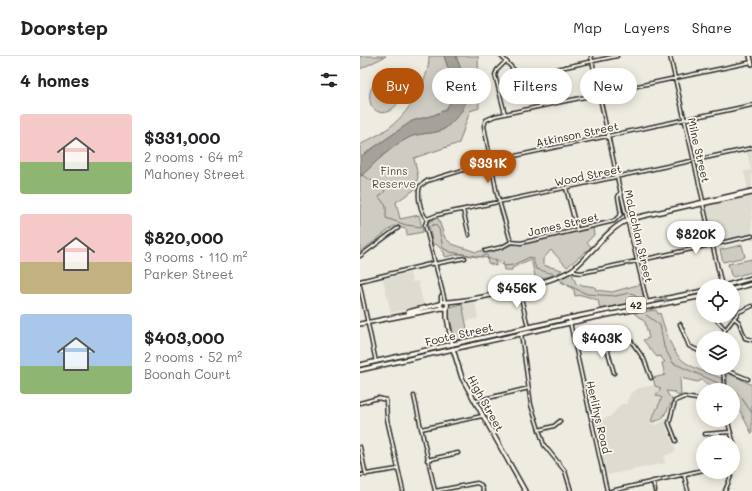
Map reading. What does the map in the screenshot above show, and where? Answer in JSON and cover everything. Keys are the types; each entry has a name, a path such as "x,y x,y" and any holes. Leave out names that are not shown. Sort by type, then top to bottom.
{"main road":[{"path":"750,56 752,63"},
{"path":"360,324 553,279 573,269 613,230 628,220 752,192"},
{"path":"740,284 751,283"},
{"path":"740,287 751,283"},
{"name":"Foote Street","path":"360,365 569,318 696,292"},
{"name":"Foote Street","path":"360,370 570,322 696,297"},
{"path":"447,307 462,300"},
{"path":"647,302 648,307"},
{"name":"High Street","path":"443,304 447,307 447,318"},
{"name":"High Street","path":"443,304 460,372 525,491"}],"street":[{"path":"501,56 518,74 523,76 617,56"},
{"name":"McLachlan Street","path":"591,56 593,68"},
{"name":"Milne Street","path":"670,56 721,279"},
{"path":"505,114 496,75 497,70 506,61"},
{"path":"637,86 752,63"},
{"path":"511,242 500,202 484,122 489,118 505,114 580,99"},
{"name":"McLachlan Street","path":"601,104 620,192 647,302"},
{"name":"Atkinson Street","path":"427,219 423,213 419,194 419,188 422,184 491,161 752,105"},
{"name":"Wood Street","path":"427,219 752,148"},
{"path":"566,188 576,230"},
{"name":"James Street","path":"485,251 502,247 511,242 517,244 618,219 621,213 618,197 620,192"},
{"path":"463,210 469,234"},
{"path":"427,219 425,225 443,304"},
{"path":"360,256 398,228"},
{"path":"573,269 575,272 581,273 752,236"},
{"path":"360,281 465,258"},
{"path":"360,286 376,362"},
{"path":"519,288 528,327"},
{"path":"740,312 743,309 752,306"},
{"name":"Herlihys Road","path":"569,318 607,491"},
{"path":"719,323 725,329 730,323"},
{"path":"739,323 744,337 748,340 752,340"},
{"path":"680,324 689,346 696,350"},
{"path":"521,333 531,406 544,445 565,471 571,491"},
{"path":"575,345 626,334"},
{"path":"626,334 644,359 651,378"},
{"path":"604,338 614,373"},
{"path":"739,375 748,379"},
{"path":"475,401 529,388"},
{"path":"414,396 427,460 433,476 435,491 477,483 481,485 483,491"},
{"path":"676,442 668,423 675,402 684,397 696,399"},
{"path":"360,403 371,399 383,398 387,404 387,415 402,490"},
{"path":"421,429 483,416"},
{"path":"539,430 554,426 560,421"},
{"path":"729,427 731,435"},
{"path":"705,434 730,432"},
{"path":"360,447 366,475"},
{"path":"427,460 458,452"},
{"path":"360,475 398,469"},
{"path":"611,491 622,490 696,472"},
{"path":"684,475 688,491"},
{"path":"725,491 730,479"},
{"path":"653,482 655,491"}],"shaded area":[{"path":"444,56 456,56 460,68 448,68"},
{"path":"450,104 465,104 461,112 446,128 436,132 410,137 396,145 360,177 360,157 412,121 434,115 445,110"},
{"path":"752,147 752,189 748,190 744,171 751,170 746,148"},
{"path":"752,194 752,234 715,242 706,208 707,204"},
{"path":"410,273 412,282 418,281 424,306 391,313 383,279"},
{"path":"475,302 478,318 466,321 462,304"},
{"path":"655,385 661,388 662,398 650,423 656,425 667,419 667,429 676,451 664,456 665,463 607,475 595,421 610,417 621,404 626,404 630,394 639,388"}],"green space":[{"path":"360,56 386,56 360,69"},
{"path":"429,56 444,56 448,68 432,68 432,104 450,104 445,110 434,115 412,121 360,157 360,145 395,123 411,104 424,104 424,80"},
{"name":"Finns Reserve","path":"456,56 478,56 478,68 460,68"},
{"path":"372,87 372,104 397,104 386,112 378,112 371,105"},
{"name":"Finns Reserve","path":"465,104 479,104 479,108 470,111 459,143 414,158 418,177 414,190 396,202 400,219 419,215 423,232 407,235 406,229 394,226 360,252 360,177 396,145 410,137 436,132 446,128 461,112"},
{"path":"438,218 445,238 452,244 476,252 593,228 594,235 587,242 591,247 567,267 551,250 543,259 543,265 562,270 557,274 536,280 531,259 512,268 512,270 504,270 503,262 495,259 496,266 488,263 487,255 478,257 460,254 445,257 444,252 436,244 433,245 428,222"},
{"path":"742,245 745,257 723,262 720,250"},
{"path":"752,259 752,272 733,277 731,275 728,264"},
{"path":"572,273 576,284 595,287 596,290 612,292 641,284 644,300 600,309 598,300 582,295 575,296 574,290 559,279"},
{"path":"462,304 469,338 455,340 448,311 450,307"},
{"path":"656,310 658,314 660,313 670,342 679,357 696,368 696,375 713,375 721,378 721,383 706,383 701,380 698,382 680,378 681,395 678,396 675,392 666,391 673,400 662,419 653,422 651,421 662,398 656,395 661,388 655,386 653,378 665,375 662,363 665,362 660,356 657,357 643,340 649,338 645,322 634,313"},
{"path":"727,375 733,375 752,385 752,434 740,411 740,383 727,383"}],"waterway":[{"path":"360,174 381,186 385,191 379,197 386,206 386,218 406,225 422,227"},
{"path":"431,226 435,224 439,229 443,248 450,252 488,258 505,266 513,265 530,257 533,259 536,269 554,274"},
{"path":"561,282 587,294 616,296 629,293 634,294 639,300"},
{"path":"646,315 660,325 664,347 673,363 718,383"},
{"path":"740,396 752,413"}]}
